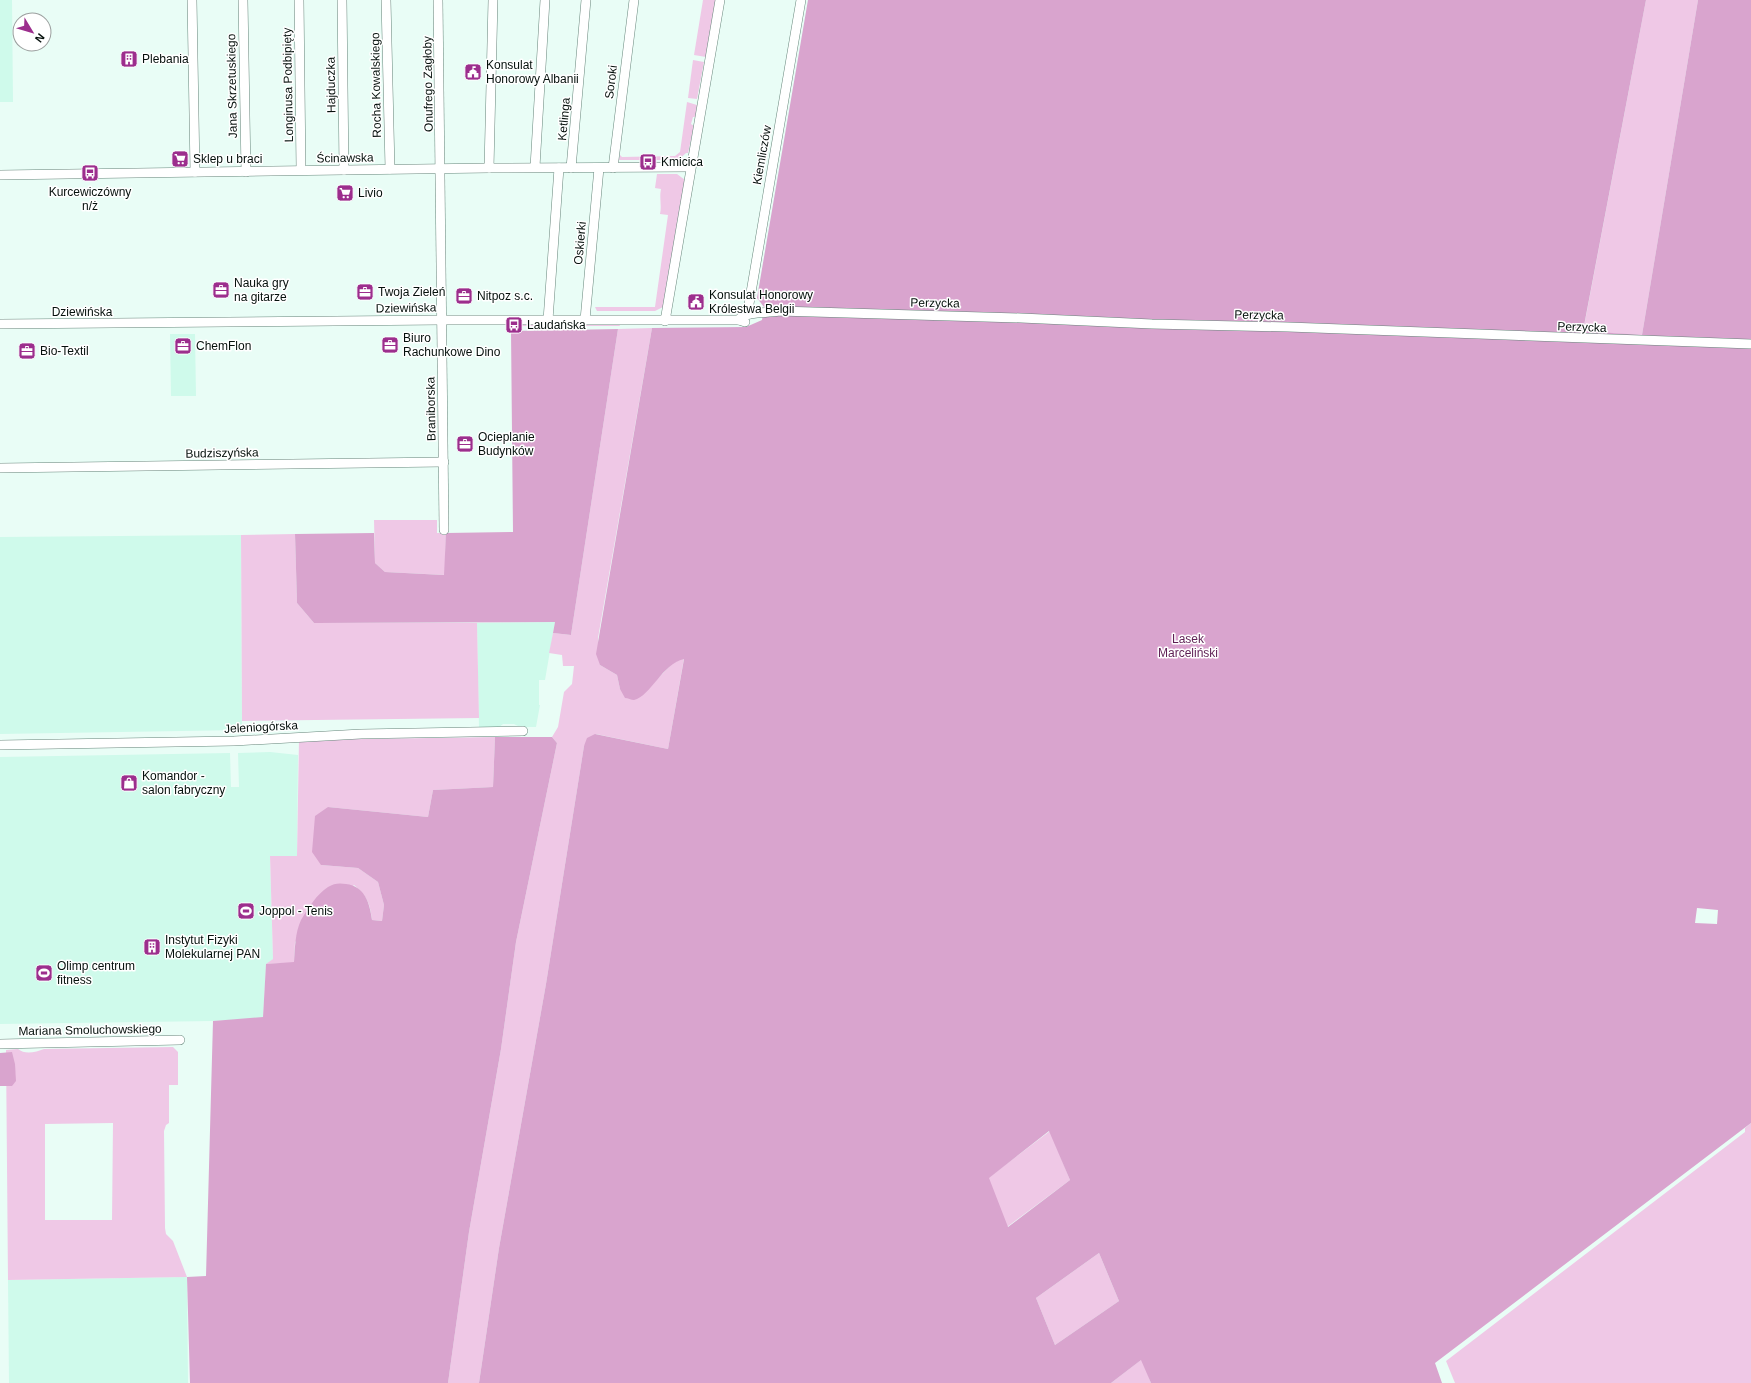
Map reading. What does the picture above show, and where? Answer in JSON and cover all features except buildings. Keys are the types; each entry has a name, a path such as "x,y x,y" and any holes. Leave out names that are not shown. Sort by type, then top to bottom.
{"street":[{"path":"192,0 195,172"},
{"name":"Jana Skrzetuskiego","path":"243,0 246,172"},
{"name":"Longinusa Podbipięty","path":"298,0 301,170"},
{"name":"Hajduczka","path":"342,0 344,170"},
{"name":"Rocha Kowalskiego","path":"386,0 390,169"},
{"name":"Onufrego Zagłoby","path":"438,0 441,168"},
{"path":"489,168 493,0"},
{"path":"535,168 544,0"},
{"name":"Ketlinga","path":"571,168 586,0"},
{"name":"Soroki","path":"613,168 634,0"},
{"path":"665,321 690,167 720,0"},
{"name":"Kiemliczów","path":"749,314 750,297 801,0"},
{"name":"Ścinawska","path":"0,175 441,168 690,167"},
{"name":"Braniborska","path":"441,168 444,530"},
{"path":"548,320 558,168"},
{"name":"Oskierki","path":"585,320 599,168"},
{"path":"739,320 742,316 749,314 762,311 766,313"},
{"name":"Perzycka","path":"766,313 779,311 992,317 1152,324 1288,327 1751,344"},
{"name":"Dziewińska","path":"0,324 442,320 739,320 744,322 762,317 766,313"},
{"name":"Budziszyńska","path":"0,468 444,462"},
{"name":"Jeleniogórska","path":"0,745 234,741 361,734 523,731"},
{"name":"Mariana Smoluchowskiego","path":"0,1044 180,1040"}],"shaded area":[{"path":"0,0 12,0 13,102 0,102"},
{"path":"703,0 716,0 706,57 694,55"},
{"path":"1646,0 1698,0 1642,335 1583,332"},
{"path":"693,60 704,62 697,99 688,98"},
{"path":"687,102 697,105 696,117 693,117 691,124 694,126 688,153 678,160 619,160 620,155 622,157 675,156 680,152"},
{"path":"657,174 677,174 685,180 663,307 655,311 597,311 595,307 655,307 668,215 660,214 661,189 655,188"},
{"path":"512,324 619,324 620,326 511,326"},
{"path":"652,328 598,638 600,665 617,675 620,689 641,696 673,663 684,658 668,749 596,734 584,746 546,984 499,1248 479,1383 448,1383 469,1232 501,1049 516,942 557,743 552,737 558,727 564,692 572,684 574,666 563,666 562,655 549,653 553,633 571,635 618,329"},
{"path":"170,334 195,334 196,396 171,396"},
{"path":"374,520 437,520 437,533 446,533 445,575 385,572 375,563"},
{"path":"295,534 297,603 314,623 477,623 479,718 242,721 241,535"},
{"path":"241,535 242,730 0,734 0,537"},
{"path":"555,622 545,680 539,680 540,705 536,727 520,727 514,724 503,724 498,728 479,728 477,623"},
{"path":"495,737 493,787 433,790 428,817 328,807 321,865 358,868 378,882 384,905 382,921 372,920 367,900 354,885 295,942 294,963 266,964 273,959 270,856 297,856 299,740"},
{"path":"270,752 298,755 297,856 270,856 273,959 266,965 263,1018 213,1021 0,1024 0,757 230,753 231,787 239,787 238,753"},
{"path":"173,1047 178,1052 178,1085 169,1085 169,1123 166,1125 164,1131 165,1228 166,1234 173,1241 187,1277 8,1280 6,1050 18,1049 24,1052 31,1052 44,1049","holes":["113,1123 112,1220 45,1220 45,1124"]},
{"path":"1751,1123 1751,1383 1455,1383 1446,1361 1745,1132 1745,1128"},
{"path":"1050,1131 1070,1180 1007,1227 988,1178"},
{"path":"1099,1253 1119,1301 1055,1345 1036,1298"},
{"path":"187,1277 188,1383 9,1383 8,1280"},
{"path":"1142,1359 1151,1383 1111,1383"}],"green space":[{"name":"Lasek Marceliński","path":"808,0 1646,0 1583,331 1642,335 1698,0 1751,0 1751,1123 1435,1363 1442,1383 1151,1383 1141,1360 1111,1383 479,1383 499,1248 546,984 584,746 587,738 595,734 668,749 684,659 669,667 646,693 634,700 625,698 620,689 617,675 600,665 596,654 652,328 746,327 762,320 764,307 757,298","holes":["1697,908 1718,910 1717,924 1695,923","1049,1131 1070,1180 1008,1227 989,1178","1099,1253 1119,1301 1055,1345 1036,1298"]},
{"path":"618,329 571,635 553,633 555,622 314,623 297,603 295,534 374,533 375,563 385,572 444,575 446,533 513,532 511,331"},
{"path":"495,737 552,737 557,743 516,942 501,1049 469,1232 448,1383 190,1383 187,1277 206,1276 213,1021 263,1017 266,964 294,962 296,935 301,920 316,897 328,887 342,883 358,888 368,902 372,920 382,921 384,905 378,882 358,868 321,865 312,852 315,816 328,807 428,817 433,790 493,787"},
{"path":"12,1052 15,1064 16,1081 12,1086 0,1086 0,1053"}],"place":[{"name":"Plebania","path":"129,59"},
{"name":"Konsulat Honorowy Albanii","path":"473,72"},
{"name":"Sklep u braci","path":"180,159"},
{"name":"Kmicica","path":"648,162"},
{"name":"Kurcewiczówny n/ż","path":"90,173"},
{"name":"Livio","path":"345,193"},
{"name":"Nauka gry na gitarze","path":"221,290"},
{"name":"Twoja Zieleń","path":"365,292"},
{"name":"Nitpoz s.c.","path":"464,296"},
{"name":"Konsulat Honorowy Królestwa Belgii","path":"696,302"},
{"name":"Laudańska","path":"514,325"},
{"name":"Biuro Rachunkowe Dino","path":"390,345"},
{"name":"ChemFlon","path":"183,346"},
{"name":"Bio-Textil","path":"27,351"},
{"name":"Ocieplanie Budynków","path":"465,444"},
{"name":"Komandor - salon fabryczny","path":"129,783"},
{"name":"Joppol - Tenis","path":"246,911"},
{"name":"Instytut Fizyki Molekularnej PAN","path":"152,947"},
{"name":"Olimp centrum fitness","path":"44,973"}]}
